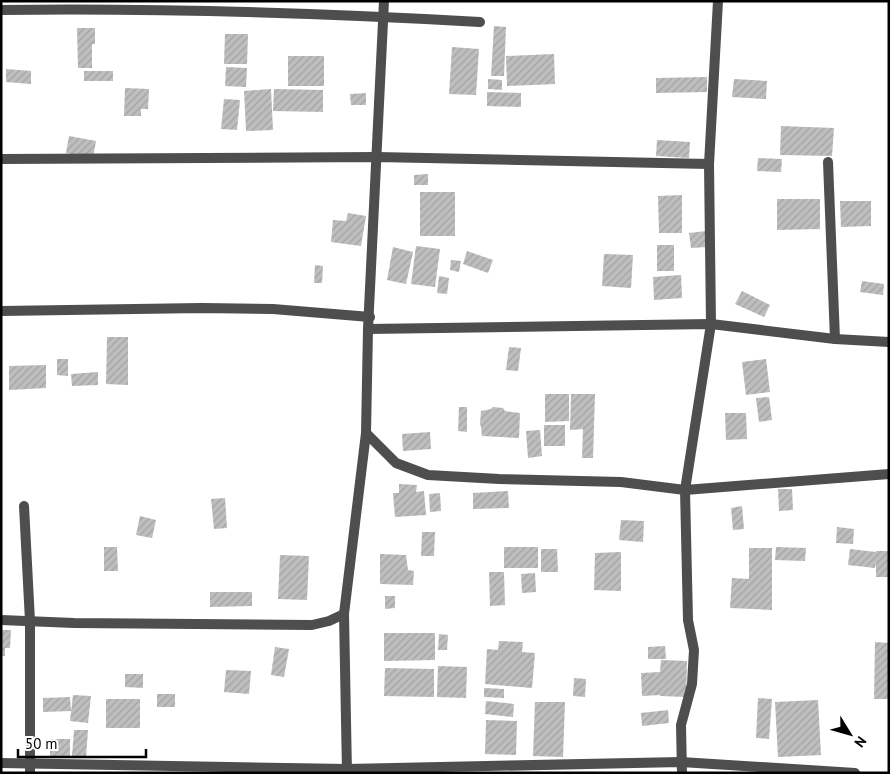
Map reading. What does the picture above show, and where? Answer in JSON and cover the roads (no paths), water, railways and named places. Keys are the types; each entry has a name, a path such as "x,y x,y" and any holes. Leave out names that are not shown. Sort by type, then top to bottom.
{"street":[{"path":"347,771 344,614 366,434 368,329 384,1"},
{"path":"682,773 681,725 692,684 694,650 688,620 685,490 711,324 709,164 718,1"},
{"path":"1,10 247,11 480,22"},
{"path":"1,160 377,157 709,164"},
{"path":"828,162 835,339"},
{"path":"1,311 202,308 273,309 370,317"},
{"path":"368,329 711,324 835,339 889,342"},
{"path":"366,434 396,463 428,475 621,482 685,490 889,474"},
{"path":"24,506 30,621 30,768"},
{"path":"1,620 312,625 344,614"},
{"path":"1,763 30,768 347,771 681,762 855,773"}]}
